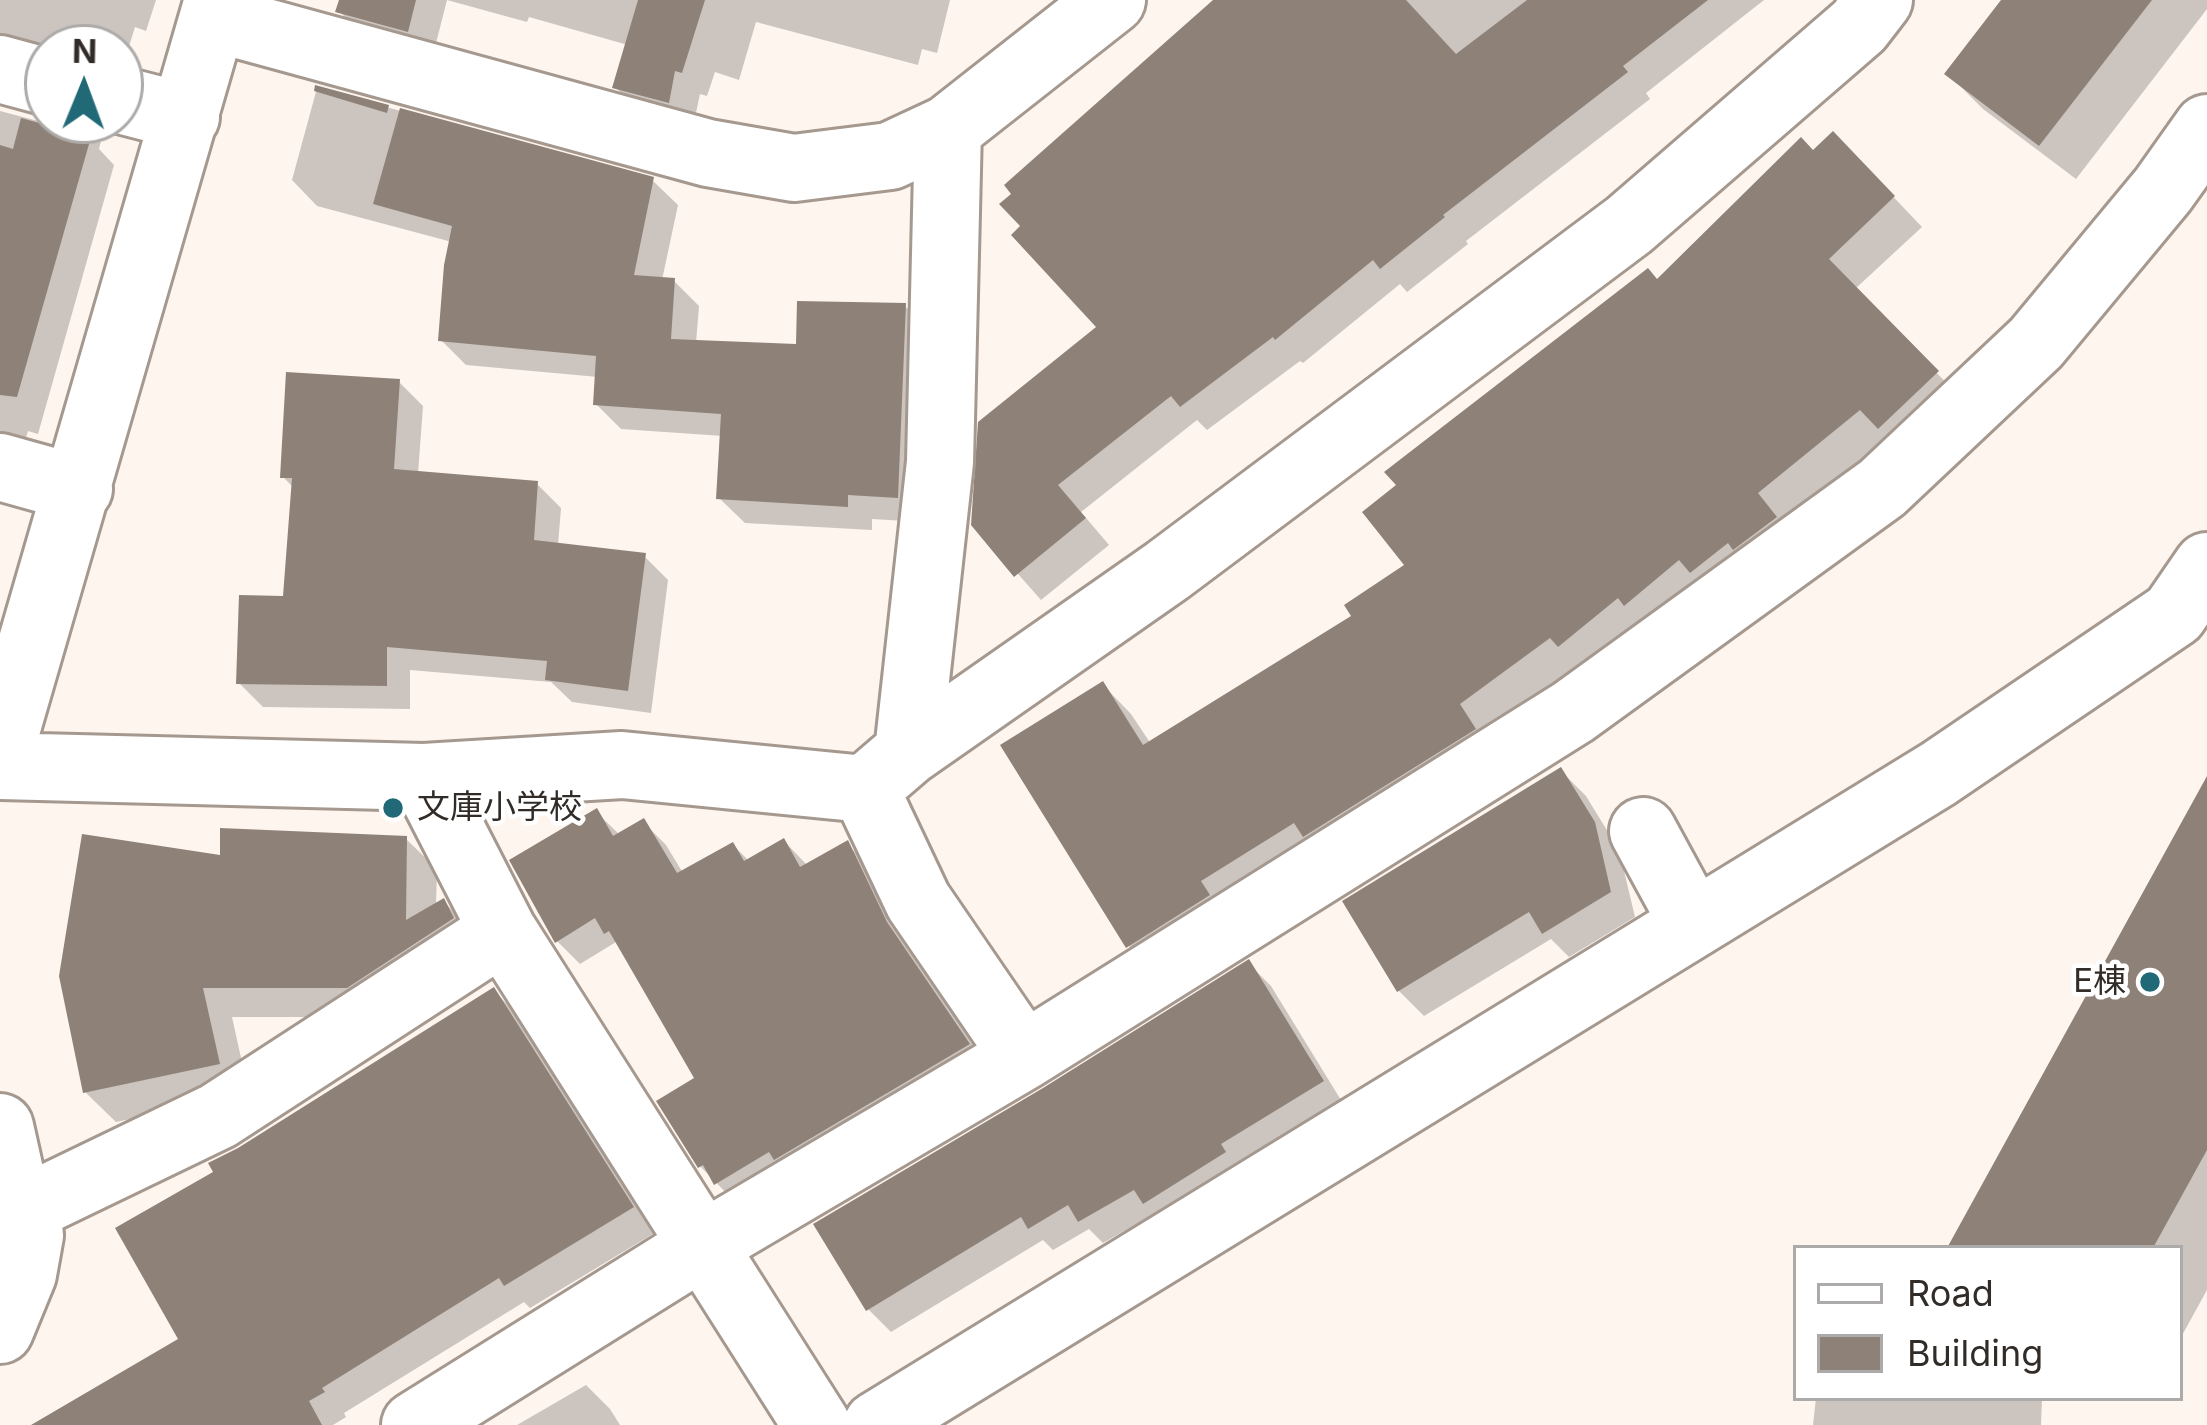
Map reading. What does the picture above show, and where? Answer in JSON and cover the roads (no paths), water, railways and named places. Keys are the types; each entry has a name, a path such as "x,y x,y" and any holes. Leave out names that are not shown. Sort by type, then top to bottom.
{"street":[{"path":"0,752 216,9 708,152 794,168 890,156 948,129 1112,0"},
{"path":"0,766 424,777 622,765 886,770 1167,572 1629,225 1859,26 1879,0"},
{"path":"144,106 186,117"},
{"path":"415,1425 705,1244 1024,1056 1573,712 1882,488 2036,343 2163,190 2207,128"},
{"path":"948,129 940,462 886,770 918,901 1024,1056"},
{"path":"0,467 79,489"},
{"path":"877,1425 1938,774 2174,614 2207,566"},
{"path":"424,777 503,931 818,1425"},
{"path":"1643,831 1693,923"},
{"path":"19,1212 218,1116 503,931"},
{"path":"0,1127 19,1212 30,1235 23,1274 0,1330"}],"place":[{"name":"文庫小学校","path":"393,808"},
{"name":"E棟","path":"2150,982"}]}
